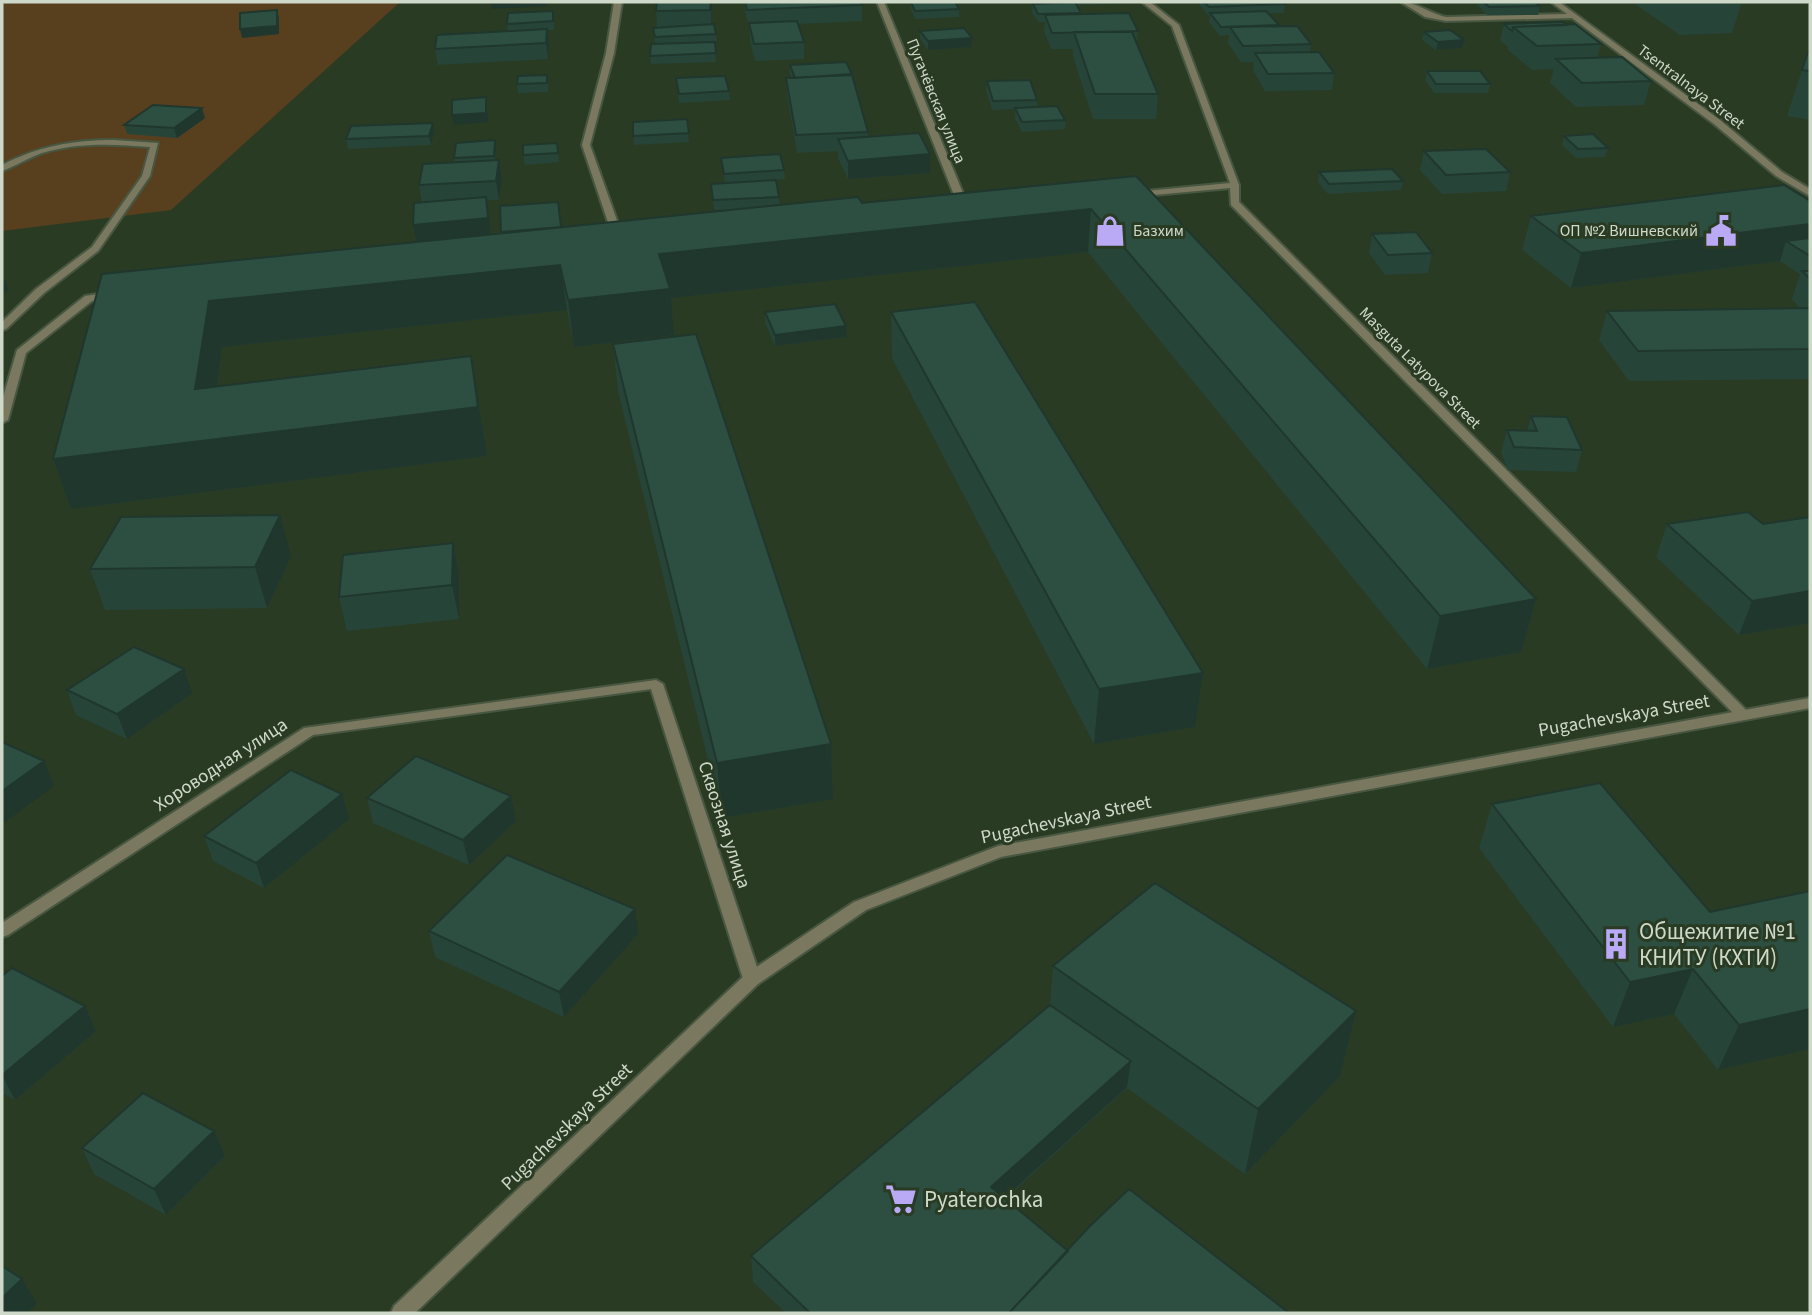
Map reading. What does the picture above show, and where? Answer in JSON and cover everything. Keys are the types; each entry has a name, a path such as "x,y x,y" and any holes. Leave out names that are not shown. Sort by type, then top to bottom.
{"street":[{"path":"618,2 610,53 586,145 620,241"},
{"name":"Пугачёвская улица","path":"880,2 966,211"},
{"name":"Masguta Latypova Street","path":"1146,2 1175,25 1236,185 1234,203 1744,715"},
{"path":"1405,2 1428,15 1446,19 1573,16"},
{"name":"Tsentralnaya Street","path":"1555,2 1717,122 1779,174 1810,193"},
{"path":"2,168 28,152 64,144 127,142 155,145 146,176 95,249 40,291 2,327"},
{"path":"1128,195 1236,185"},
{"path":"952,213 979,210"},
{"path":"606,243 633,240"},
{"path":"2,420 21,352 89,298 129,293"},
{"name":"Хороводная улица","path":"2,931 309,731 656,684"},
{"name":"Сквозная улица","path":"656,684 752,979"},
{"name":"Pugachevskaya Street","path":"401,1313 752,979 860,906 998,852 1810,703"}],"shaded area":[{"path":"2,2 400,2 171,210 2,231"}],"building":[{"path":"657,2 711,2 710,10 656,11"},
{"path":"745,2 860,2 862,5 747,10"},
{"path":"911,2 955,2 959,9 915,11"},
{"path":"1075,2 1081,13 1038,14 1033,4"},
{"path":"1204,2 1283,2 1285,4 1209,7"},
{"path":"1484,2 1535,2 1540,6 1489,7"},
{"path":"277,10 277,26 240,29 240,13"},
{"path":"553,11 553,21 507,24 508,13"},
{"path":"1266,11 1279,25 1221,27 1210,13"},
{"path":"1129,13 1138,31 1052,33 1045,15"},
{"path":"797,21 804,42 754,44 749,23"},
{"path":"1563,22 1566,25 1513,27 1512,31 1504,24"},
{"path":"714,24 716,34 655,37 653,28"},
{"path":"1575,24 1601,44 1537,46 1513,27"},
{"path":"1297,26 1311,44 1243,46 1230,27"},
{"path":"964,28 972,38 928,41 920,31"},
{"path":"547,29 546,43 435,49 437,35"},
{"path":"1450,30 1464,40 1438,42 1424,32"},
{"path":"1074,32 1132,32 1158,94 1095,94"},
{"path":"715,42 716,53 650,56 651,44"},
{"path":"1319,52 1334,73 1268,74 1255,53"},
{"path":"1808,52 1810,53 1810,71 1802,70"},
{"path":"1622,57 1651,81 1582,83 1556,59"},
{"path":"846,62 852,74 795,78 790,65"},
{"path":"1427,71 1480,71 1490,84 1436,84"},
{"path":"547,75 547,83 517,84 518,76"},
{"path":"852,75 868,132 796,135 786,78"},
{"path":"725,76 729,91 679,94 676,78"},
{"path":"1030,80 1037,100 993,101 987,81"},
{"path":"486,97 486,113 452,115 452,100"},
{"path":"153,105 202,108 174,128 124,125"},
{"path":"1057,106 1065,120 1022,122 1015,108"},
{"path":"687,119 689,133 633,136 633,122"},
{"path":"433,123 429,136 346,139 351,126"},
{"path":"919,133 930,154 848,161 838,139"},
{"path":"1593,134 1608,148 1578,149 1564,136"},
{"path":"495,140 494,156 454,158 456,143"},
{"path":"557,143 558,153 523,155 523,145"},
{"path":"1486,149 1510,172 1446,175 1424,151"},
{"path":"780,154 784,170 724,174 721,158"},
{"path":"499,160 496,181 419,185 423,164"},
{"path":"1392,169 1403,181 1329,184 1319,172"},
{"path":"1136,176 1536,599 1440,616 1091,209 659,254 670,289 568,300 560,265 209,301 195,389 471,356 478,407 53,459 102,274 858,197 862,203"},
{"path":"776,180 779,197 713,200 711,184"},
{"path":"1784,185 1810,201 1810,224 1581,253 1531,216"},
{"path":"486,197 488,218 413,225 414,203"},
{"path":"558,202 561,227 501,232 500,206"},
{"path":"1416,232 1432,253 1388,255 1372,234"},
{"path":"1810,238 1810,256 1786,241"},
{"path":"1802,271 1810,271 1810,279"},
{"path":"975,302 1203,673 1099,689 891,312"},
{"path":"835,304 846,326 775,335 765,312"},
{"path":"1810,308 1810,349 1638,351 1607,311"},
{"path":"696,334 831,744 717,763 613,344"},
{"path":"1531,416 1567,417 1582,450 1514,447 1507,430 1537,431"},
{"path":"1748,512 1763,524 1810,517 1810,591 1752,601 1667,524"},
{"path":"280,515 255,567 90,569 121,517"},
{"path":"453,543 452,585 339,597 343,555"},
{"path":"134,647 184,669 117,714 67,690"},
{"path":"2,742 44,761 2,791"},
{"path":"416,756 511,796 463,840 367,798"},
{"path":"291,770 342,794 256,863 204,836"},
{"path":"1600,783 1710,912 1810,891 1810,1009 1739,1025 1693,969 1630,982 1492,804"},
{"path":"507,855 635,909 559,992 429,931"},
{"path":"1155,883 1356,1011 1258,1109 1053,966"},
{"path":"12,968 85,1006 2,1075 2,976"},
{"path":"1050,1005 1131,1061 991,1187 1068,1251 1009,1313 810,1313 751,1256"},
{"path":"143,1093 214,1131 154,1189 82,1148"},
{"path":"1129,1189 1289,1313 1009,1313 1090,1226"},
{"path":"2,1266 22,1279 2,1298"}],"place":[{"name":"Базхим","path":"1110,231"},
{"name":"ОП №2 Вишневский","path":"1721,231"},
{"name":"Общежитие №1 КНИТУ (КХТИ)","path":"1616,944"},
{"name":"Pyaterochka","path":"901,1199"}]}
